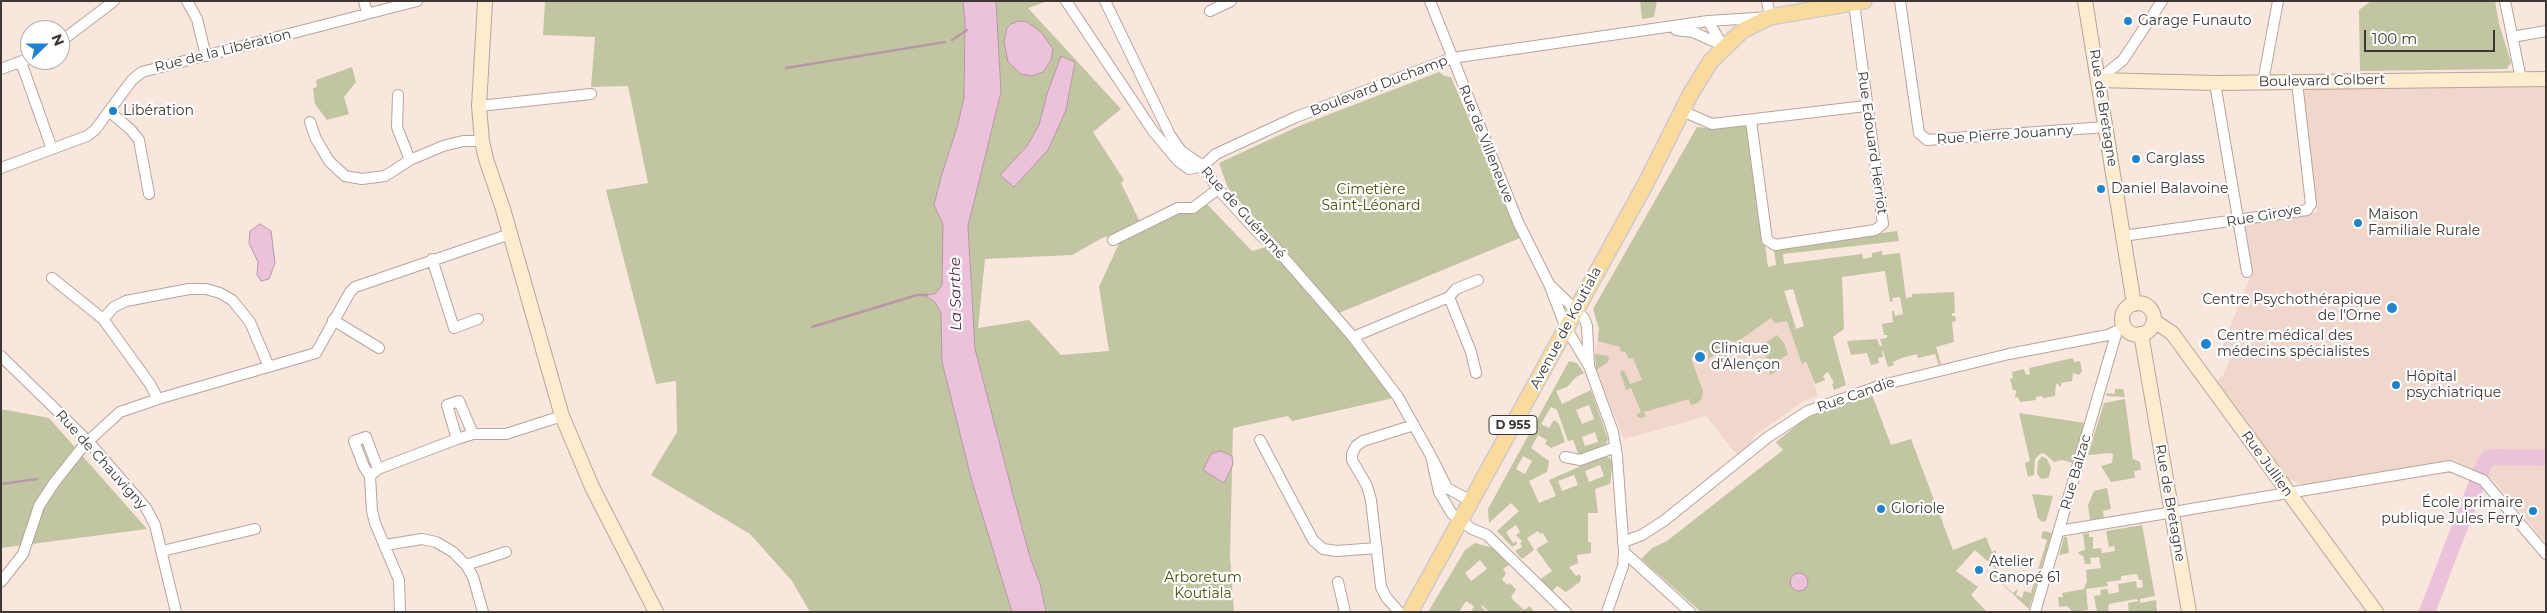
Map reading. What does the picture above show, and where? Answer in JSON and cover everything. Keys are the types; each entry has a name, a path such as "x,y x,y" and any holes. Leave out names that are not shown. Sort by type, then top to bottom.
{"main road":[{"name":"Boulevard Duchamp","path":"1724,46 1742,31 1770,17 1859,2"},
{"name":"Avenue de Koutiala","path":"1410,612 1646,183 1682,112 1711,61 1724,46"}],"street":[{"path":"70,34 114,1"},
{"path":"186,1 197,19 206,56"},
{"path":"364,1 367,13"},
{"name":"Rue de la Libération","path":"1,168 87,136 95,130 132,80 142,72 417,1"},
{"path":"1066,1 1153,132 1178,161 1189,169 1202,166"},
{"name":"Rue de Guéramé","path":"1105,1 1170,135 1181,151 1202,166 1218,189 1262,237 1273,245 1353,337 1398,397 1447,488 1471,501"},
{"path":"1210,11 1231,1"},
{"name":"Rue de Villeneuve","path":"1430,1 1518,222 1549,284 1566,328 1589,366"},
{"path":"1767,1 1770,17"},
{"name":"Rue Pierre Jouanny","path":"1900,1 1920,133 1927,140 2106,127"},
{"name":"Rue de Bretagne","path":"2085,1 2134,304"},
{"path":"2098,80 2123,60 2162,1"},
{"path":"2263,82 2274,13 2278,1"},
{"path":"2505,1 2521,79"},
{"path":"484,2 479,106 482,141 562,416 592,487 656,612"},
{"name":"Rue Edouard Herriot","path":"1751,121 1767,240 1775,245 1875,230 1882,224 1866,106 1859,2"},
{"name":"Boulevard Duchamp","path":"1202,166 1216,154 1296,117 1452,58 1708,21 1770,17"},
{"path":"1708,21 1724,46"},
{"name":"Boulevard Duchamp","path":"1657,29 1693,32 1724,46"},
{"path":"2512,37 2546,31"},
{"path":"1,69 20,62"},
{"path":"28,70 52,149"},
{"name":"Boulevard Colbert","path":"2098,80 2215,83 2546,79"},
{"name":"Rue Giroye","path":"2123,236 2306,210 2311,204 2297,82"},
{"path":"2215,83 2247,272"},
{"path":"479,106 591,94"},
{"path":"398,95 397,127 410,160"},
{"path":"1682,112 1712,124 1751,121 1866,106"},
{"path":"109,111 131,130 138,140 149,194"},
{"path":"310,122 316,139 329,161 345,176 362,179 385,176 410,160 453,143 482,141"},
{"path":"1113,240 1178,208 1193,208 1218,189"},
{"path":"1,582 23,554 44,498 88,441 120,412 316,353 333,320 354,287 510,234"},
{"path":"432,259 454,328 478,319"},
{"path":"52,278 103,319 150,384 158,399"},
{"path":"1353,337 1449,297 1456,289 1478,280"},
{"path":"1549,284 1576,308 1584,318 1587,326 1589,366 1613,432 1616,447 1624,547 1623,566 1607,612"},
{"path":"103,319 114,307 126,301 189,289 206,289 220,293 232,300 250,322 269,367"},
{"path":"1449,297 1471,352 1476,373"},
{"path":"2140,303 2149,307 2154,321 2151,328 2141,334 2130,333 2121,329 2126,309 2134,304 2140,303"},
{"path":"333,320 379,348"},
{"name":"Rue Jullien","path":"2154,321 2172,333 2376,612"},
{"name":"Rue Balzac","path":"2035,612 2121,329"},
{"name":"Rue Candie","path":"1624,547 1665,520 1768,437 1808,412 1882,385 2121,329"},
{"name":"Rue de Bretagne","path":"2141,334 2189,612"},
{"name":"Rue de Chauvigny","path":"1,356 88,441 146,508 155,525 176,612"},
{"path":"458,439 447,405 460,401 473,434"},
{"path":"400,612 399,580 373,517 374,473 473,434 506,434 562,416"},
{"path":"1399,612 1386,597 1381,587 1371,500 1367,486 1352,460 1352,454 1356,446 1363,441 1414,425"},
{"path":"1260,440 1313,540 1323,549 1336,551 1377,548"},
{"path":"1565,457 1580,460 1616,447"},
{"name":"Rue de Guéramé","path":"1431,456 1439,492 1460,522"},
{"path":"2059,531 2450,466 2473,474 2483,480 2546,554"},
{"path":"1460,522 1488,535 1566,612"},
{"path":"162,551 255,529"},
{"path":"385,545 422,538 436,542 453,552 466,566 479,593 483,612"},
{"path":"1624,547 1690,612"},
{"path":"466,566 506,552"},
{"path":"1338,582 1345,612"}],"shaded area":[{"name":"Centre Psychothérapique de l'Orne","path":"2300,86 2546,86 2546,458 2489,458 2479,473 2455,460 2302,485 2287,478 2216,382 2224,374 2232,353 2222,348 2250,277 2242,225 2317,212"},
{"name":"Clinique d'Alençon","path":"1776,265 1818,396 1803,401 1753,437 1751,445 1738,456 1706,416 1624,439 1596,370 1595,354 1599,329 1595,316"},
{"name":"École primaire publique Jules Ferry","path":"2492,461 2546,464 2546,543 2493,480 2484,474"}],"green space":[{"name":"Arboretum Koutiala","path":"545,1 1048,1 1028,8 1121,109 1093,132 1124,180 1121,183 1142,226 1102,238 1072,255 985,259 978,328 1029,320 1061,355 1109,351 1099,287 1120,241 1203,200 1252,251 1273,245 1398,397 1292,421 1288,416 1233,428 1230,555 1234,612 1046,612 1040,584 1005,588 1012,612 810,612 792,581 750,534 651,475 677,432 676,381 656,384 606,190 648,183 628,86 591,87 595,37 543,35"},
{"path":"1640,1 1657,1 1654,17 1642,19"},
{"path":"2371,1 2495,1 2499,24 2511,62 2507,69 2360,71 2359,10"},
{"path":"352,67 356,82 344,97 349,114 327,120 315,104 313,89 317,86 316,80"},
{"name":"Cimetière Saint-Léonard","path":"1439,72 1451,77 1520,238 1339,313 1228,188 1219,163 1299,126"},
{"path":"1745,126 1749,129 1768,267 1776,265 1774,250 1780,247 1897,231 1899,241 1783,254 1784,264 1862,254 1863,259 1872,257 1872,253 1882,251 1882,255 1900,253 1906,298 1912,297 1912,294 1954,292 1955,313 1952,313 1952,316 1955,316 1956,321 1952,322 1954,342 1936,347 1941,364 1939,365 1935,354 1918,358 1917,354 1902,358 1893,362 1894,365 1888,367 1883,351 1883,357 1878,358 1879,363 1871,365 1867,353 1851,355 1847,341 1877,339 1880,346 1882,346 1880,339 1887,338 1887,335 1884,335 1882,324 1893,322 1892,311 1894,311 1895,316 1903,314 1900,297 1892,298 1893,301 1890,302 1885,271 1842,277 1844,329 1833,337 1846,385 1834,390 1832,384 1834,383 1828,372 1823,376 1825,380 1815,384 1806,361 1802,364 1787,321 1775,323 1771,318 1740,340 1736,342 1727,340 1720,345 1731,361 1724,366 1716,354 1708,359 1708,351 1691,358 1703,391 1702,398 1698,403 1691,405 1689,399 1644,412 1646,417 1640,418 1636,415 1641,412 1631,388 1626,390 1620,372 1624,370 1630,384 1642,380 1633,358 1629,359 1625,352 1620,351 1620,347 1598,341 1599,329 1593,309 1697,127 1713,129","holes":["1793,289 1804,326 1796,329 1784,291"]},
{"path":"1777,335 1784,343 1788,354 1773,365 1777,371 1770,375 1765,352 1760,347"},
{"path":"1595,354 1609,356 1608,362 1596,370"},
{"path":"2073,358 2074,362 2080,361 2082,371 2079,375 2073,373 2072,381 2061,383 2061,387 2056,383 2055,396 2036,397 2036,400 2020,402 2018,397 2015,398 2016,390 2013,390 2010,379 2013,378 2012,372 2024,369 2026,375 2030,374 2029,368"},
{"path":"1569,361 1577,363 1584,373 1576,377 1567,387 1556,391 1562,404 1591,390 1608,439 1605,446 1583,455 1578,453 1573,440 1568,441 1557,410 1551,407 1541,424 1549,428 1554,420 1559,424 1565,442 1551,448 1545,444 1547,440 1538,435 1531,448 1549,461 1547,472 1529,481 1539,503 1556,496 1549,480 1606,455 1613,461 1610,484 1595,489 1598,513 1588,513 1588,542 1591,542 1591,553 1577,555 1578,563 1569,567 1576,576 1579,574 1581,577 1580,582 1566,592 1557,586 1552,591 1549,590 1539,580 1552,571 1536,549 1548,542 1543,533 1540,534 1538,531 1527,538 1534,550 1522,559 1515,551 1522,547 1520,543 1522,541 1516,535 1520,532 1516,525 1506,532 1513,543 1516,541 1517,544 1512,547 1497,531 1519,511 1511,503 1489,523 1488,509","holes":["1589,405 1594,419 1582,424 1576,410","1595,432 1598,442 1585,446 1582,437","1523,456 1532,461 1525,474 1516,469","1600,465 1604,476 1589,482 1585,471","1574,475 1578,485 1562,491 1558,481"]},
{"path":"2115,389 2123,389 2125,397 2106,396 2107,393 2115,394"},
{"path":"1871,392 1891,445 1911,439 1953,550 1986,537 1992,552 1996,550 1997,580 1985,569 1991,573 1995,568 1975,550 1956,571 1978,587 1971,595 1987,612 1701,612 1641,559 1652,548 1667,541 1783,450 1776,442 1805,419"},
{"path":"2125,399 2133,459 2140,462 2141,470 2134,471 2135,478 2111,482 2101,466 2112,463 2113,454 2088,455 2104,403"},
{"path":"1,409 49,418 147,529 1,548"},
{"path":"2019,413 2085,423 2073,463 2062,460 2054,462 2044,453 2040,454 2035,459 2034,475 2028,477 2025,463 2030,461"},
{"path":"2042,456 2047,459 2051,468 2049,477 2044,479 2040,478 2037,473 2038,461"},
{"path":"2107,488 2111,509 2103,511 2104,518 2090,520 2088,505 2094,491"},
{"path":"2032,494 2053,496 2046,521 2042,522 2038,518"},
{"path":"2142,525 2155,596 2140,599 2140,603 2156,600 2157,612 2129,612 2128,603 2139,601 2136,599 2109,604 2108,612 2097,612 2094,596 2101,595 2100,590 2107,589 2109,594 2119,592 2118,584 2136,581 2137,588 2143,587 2142,580 2139,580 2137,574 2121,576 2121,580 2107,582 2108,586 2086,589 2088,610 2073,612 2067,606 2059,607 2058,597 2063,597 2062,593 2084,589 2087,581 2086,570 2101,568 2099,557 2090,558 2091,564 2085,564 2083,556 2079,554 2078,552 2085,550 2083,534 2089,533 2089,537 2093,537 2093,549 2101,548 2102,553 2115,551 2114,546 2109,547 2106,531"},
{"path":"2043,531 2052,533 2029,609 2002,584 2003,580 2007,580 2003,584 2013,593 2018,589 2016,595 2022,598 2024,591 2031,593 2047,540 2041,538"},
{"path":"2064,537 2067,537 2069,553 2059,555"},
{"path":"1475,543 1490,547 1512,563 1503,569 1506,573 1502,580 1508,585 1510,583 1516,590 1511,597 1514,601 1524,610 1530,606 1534,612 1524,612 1522,610 1519,612 1489,612 1482,605 1486,612 1471,612 1474,606 1466,601 1459,612 1428,612 1465,550","holes":["1480,560 1487,569 1471,581 1465,573"]}],"water":[{"name":"La Sarthe","path":"963,1 996,1 1001,92 968,226 975,349 1030,557 1040,584 1046,612 1012,612 971,478 942,362 941,313 935,302 924,295 935,294 942,285 943,224 934,205 964,98 965,22"},
{"path":"1019,21 1027,22 1041,32 1053,49 1051,60 1043,72 1032,76 1021,74 1008,62 1004,42 1007,28"},
{"path":"1061,56 1075,62 1066,110 1048,150 1014,187 1000,175 1027,146 1039,125 1047,94"},
{"path":"260,224 271,231 275,263 269,279 261,281 257,275 258,262 249,243 250,231"},
{"path":"1221,451 1232,456 1233,465 1224,483 1203,470 1211,454"},
{"path":"1799,573 1805,576 1808,582 1805,588 1799,591 1793,588 1790,582 1793,576"}],"waterway":[{"path":"952,40 967,30"},
{"path":"786,68 945,42"},
{"path":"812,327 917,295 927,295"},
{"path":"2427,612 2488,458 2546,458"},
{"path":"1,484 37,479"}],"place":[{"name":"Garage Funauto","path":"2128,21"},
{"name":"Libération","path":"113,111"},
{"name":"Carglass","path":"2136,159"},
{"name":"Daniel Balavoine","path":"2101,189"},
{"name":"Maison Familiale Rurale","path":"2358,223"},
{"name":"Centre Psychothérapique de l'Orne","path":"2392,308"},
{"name":"Centre médical des médecins spécialistes","path":"2206,344"},
{"name":"Clinique d'Alençon","path":"1700,357"},
{"name":"Hôpital psychiatrique","path":"2396,385"},
{"name":"Gloriole","path":"1881,509"},
{"name":"École primaire publique Jules Ferry","path":"2533,511"},
{"name":"Atelier Canopé 61","path":"1979,570"}]}
